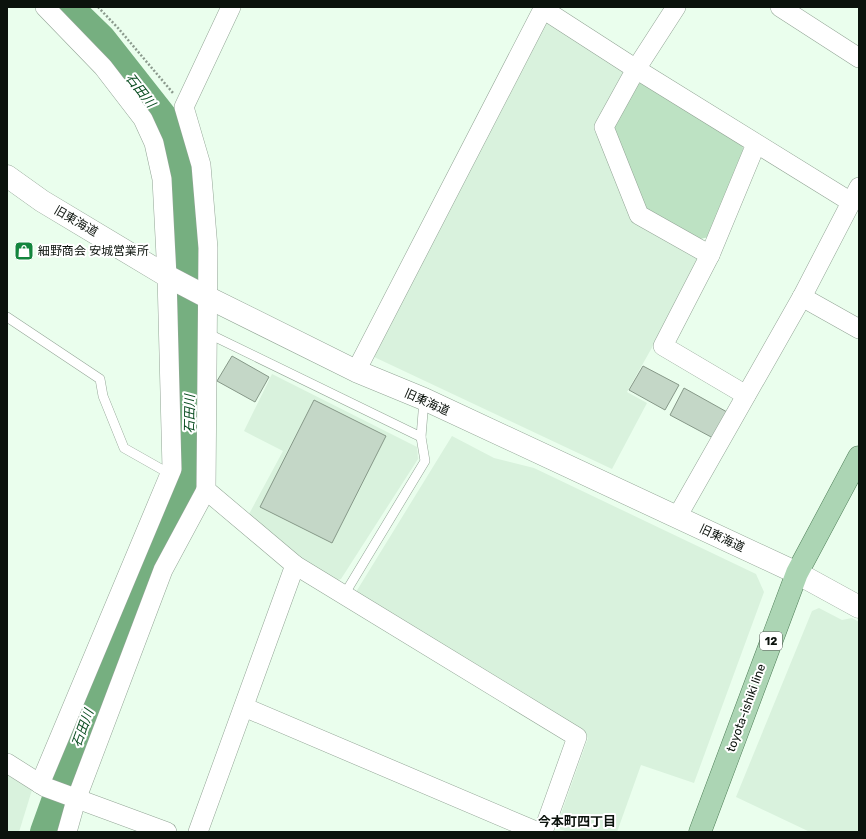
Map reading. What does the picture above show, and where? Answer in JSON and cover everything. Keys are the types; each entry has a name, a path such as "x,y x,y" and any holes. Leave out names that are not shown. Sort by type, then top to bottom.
{"main road":[{"name":"toyota-ishiki line","path":"700,832 797,573 859,457"}],"street":[{"path":"42,786 172,469 170,278 162,179 154,143 143,119 103,67 45,7"},
{"path":"67,832 74,799 163,570 206,490 208,333 203,294 208,248 201,165 184,107 231,7"},
{"path":"676,7 636,69 604,127 639,215 710,255"},
{"path":"781,7 859,58"},
{"path":"356,371 543,8 636,69 756,144 855,195 802,297 677,517"},
{"path":"746,395 663,346 710,255 756,144"},
{"name":"旧東海道","path":"7,176 42,201 170,278 356,371 424,399 797,573 859,607"},
{"path":"802,297 859,329"},
{"path":"206,490 295,565 577,738 543,832"},
{"path":"198,832 295,565"},
{"path":"244,707 538,832"},
{"path":"7,763 42,786 167,832"}],"lane":[{"path":"7,316 100,379 103,396 124,448 170,474"},
{"path":"208,333 421,437"},
{"path":"344,595 425,461 421,437 424,399"}],"path":[{"path":"98,7 118,28 184,107"}],"shaded area":[{"path":"544,20 623,69 626,75 594,130 636,220 698,254 700,262 627,392 647,403 612,469 372,356"},
{"path":"644,82 742,144 744,153 709,237 700,239 645,208 611,129 637,84"},
{"path":"272,374 417,447 418,459 341,579 334,581 298,559 248,516 283,451 244,431"},
{"path":"452,436 494,458 534,468 756,574 764,592 694,783 641,765 617,832 568,832 556,828 588,738 356,592"},
{"path":"819,608 842,620 852,618 859,622 859,832 810,832 736,797 812,611"},
{"path":"7,775 32,790 19,832 7,832"}],"building":[{"path":"232,356 269,377 255,402 217,381"},
{"path":"643,366 679,385 665,410 629,390"},
{"path":"684,388 727,412 713,438 670,415"},
{"path":"314,400 386,436 332,543 260,507"}],"waterway":[{"name":"石田川","path":"45,832 102,674 178,508 188,479 190,315 183,196 171,128 101,39 68,7"}],"place":[{"name":"細野商会 安城営業所","path":"24,251"}],"district":[{"name":"今本町四丁目","path":"577,821"}]}
